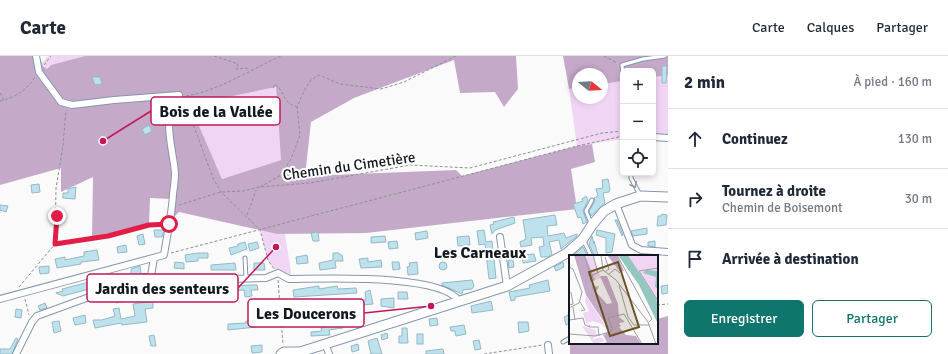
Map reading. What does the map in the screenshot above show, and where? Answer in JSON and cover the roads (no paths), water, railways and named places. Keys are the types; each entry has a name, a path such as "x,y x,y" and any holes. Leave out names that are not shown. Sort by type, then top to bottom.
{"street":[{"path":"0,299 20,291 164,255 172,208 175,173 169,140 170,122 175,103 182,95 72,105 68,104 61,102 39,72 36,56"},
{"path":"656,137 668,138"},
{"path":"282,354 296,353 507,286 567,253 583,239 604,211 616,204 640,196 668,197"},
{"path":"616,204 632,245 640,250 668,252"},
{"path":"500,237 507,286"},
{"path":"151,276 154,258"},
{"path":"16,354 32,322 38,316 126,282 151,276 212,279 266,278 278,273 289,279 345,277 391,280 437,288 453,294 459,301"},
{"path":"325,343 329,354"},
{"path":"548,345 549,354"}],"lane":[{"path":"622,68 622,65 642,59 665,56"},
{"path":"631,176 640,196"},
{"path":"592,200 586,210 592,225"},
{"path":"583,239 591,255"},
{"path":"245,258 246,278"},
{"path":"563,342 569,339"}],"place":[{"name":"Bois de la Vallée","path":"103,141"},
{"name":"Jardin des senteurs","path":"276,247"},
{"name":"Les Doucerons","path":"431,306"}],"district":[{"name":"Les Carneaux","path":"480,252"}]}
